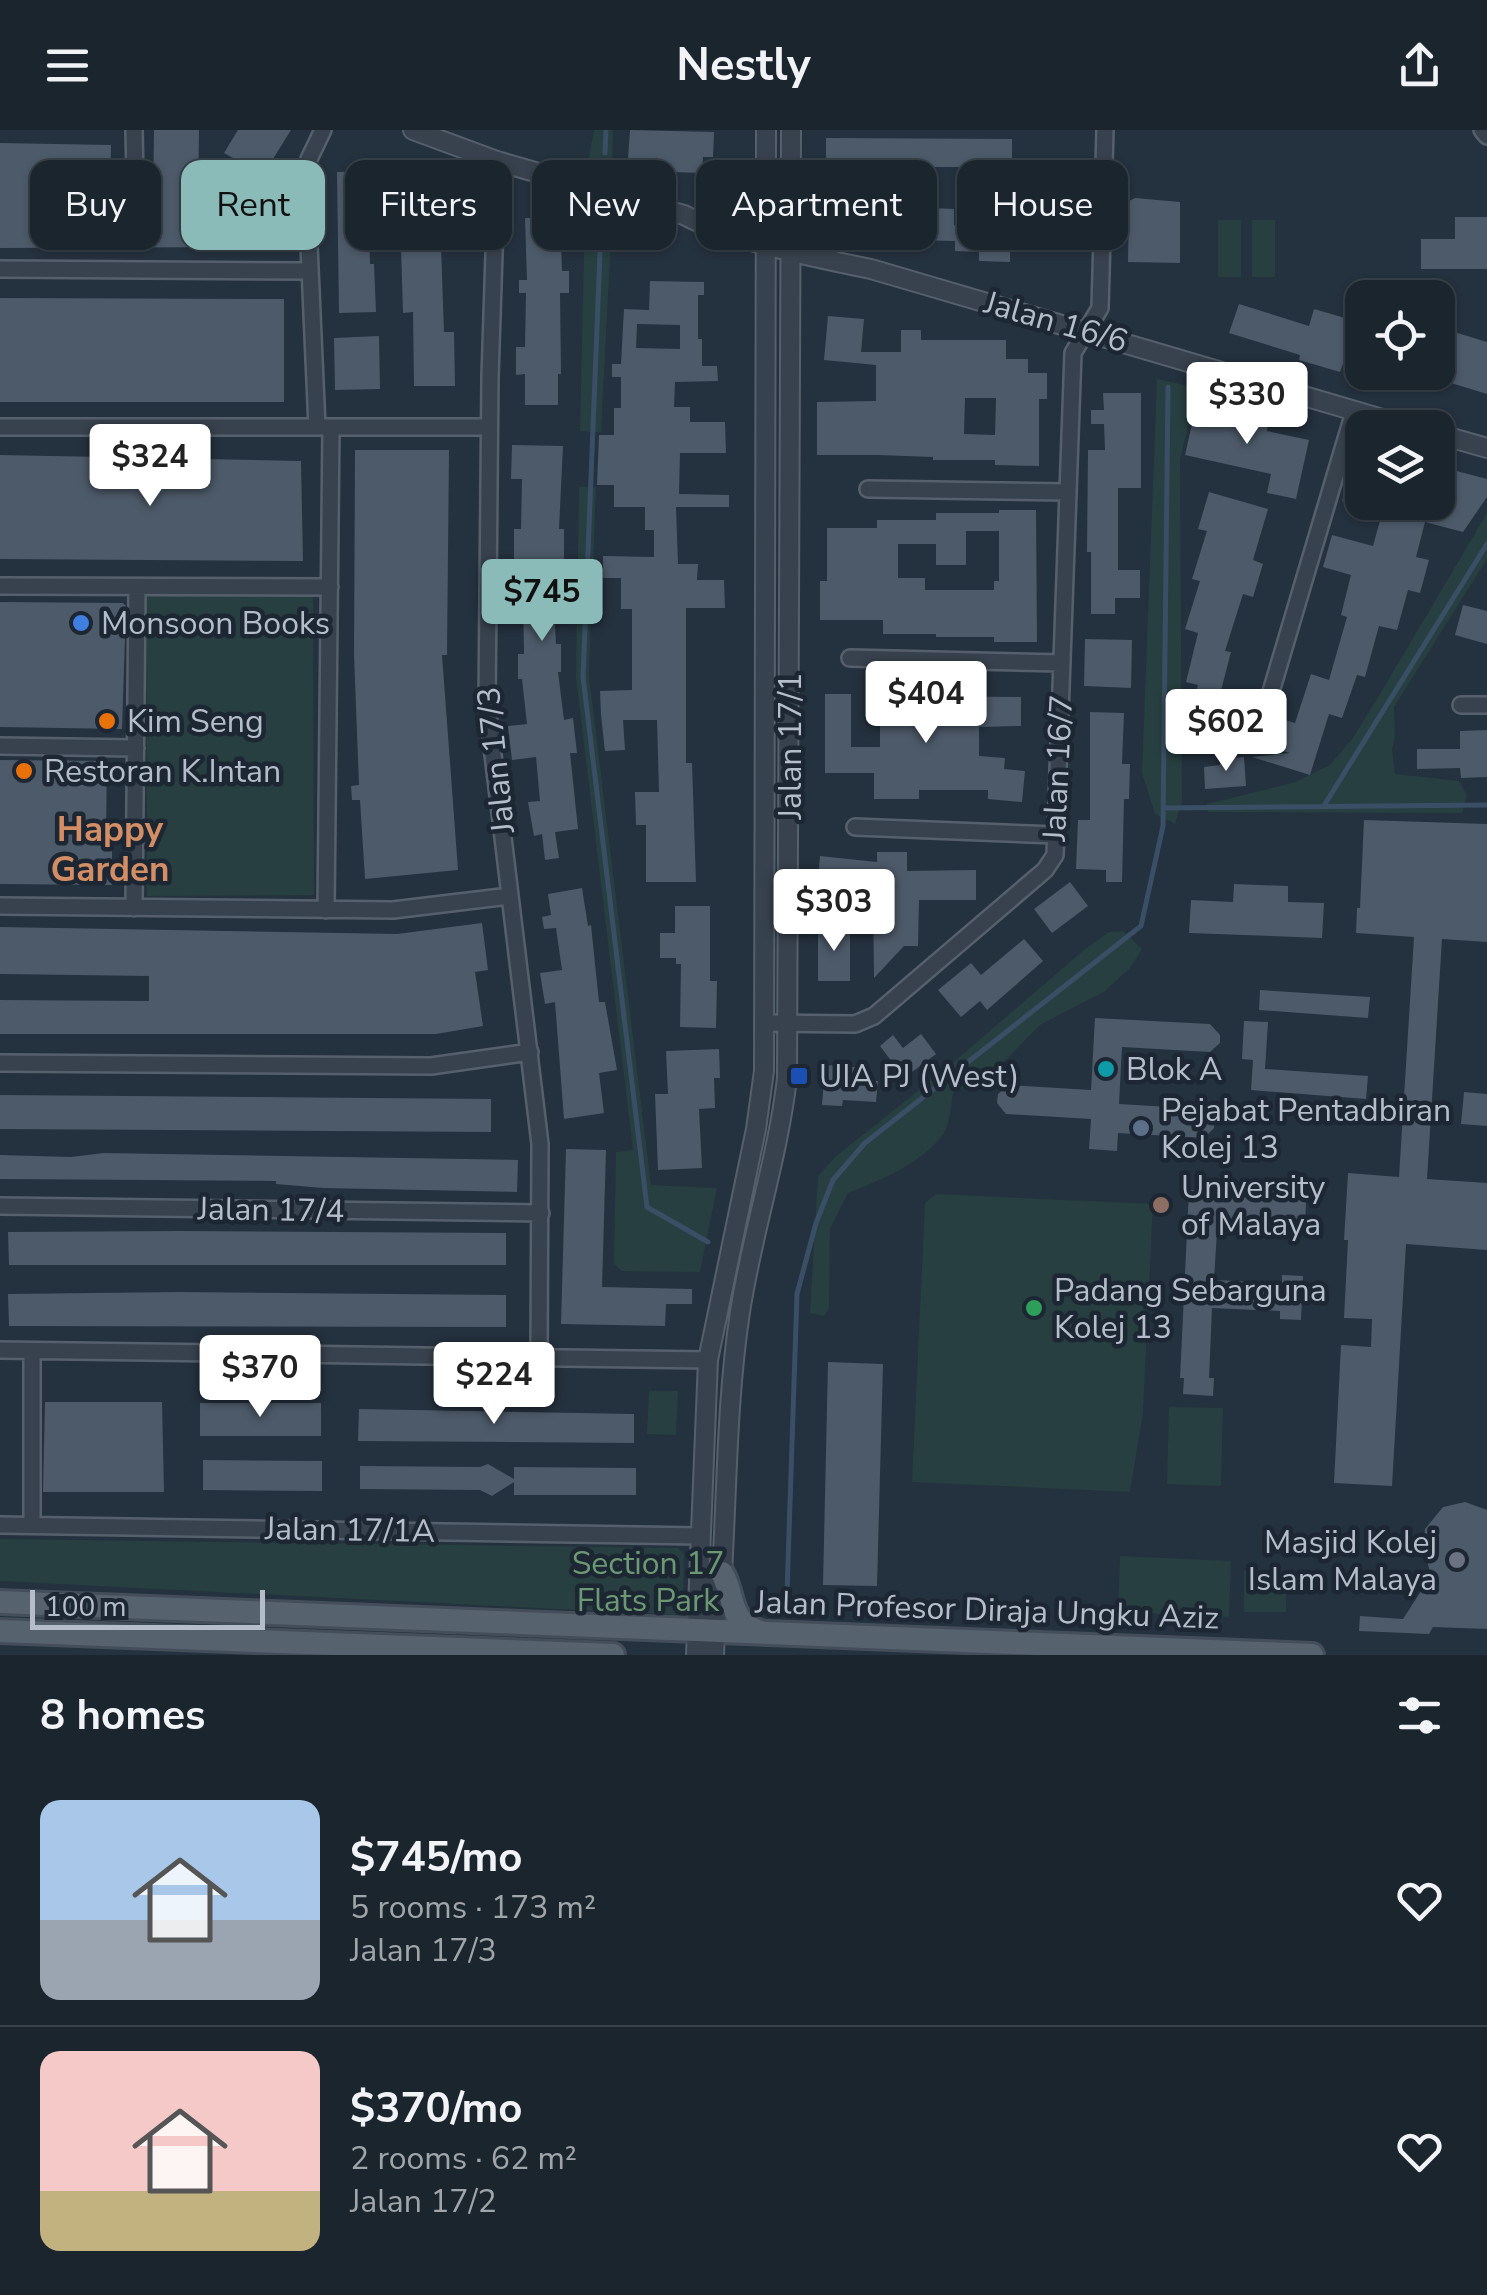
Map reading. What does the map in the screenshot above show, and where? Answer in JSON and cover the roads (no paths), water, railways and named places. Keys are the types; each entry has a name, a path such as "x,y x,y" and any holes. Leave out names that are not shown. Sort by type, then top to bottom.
{"main road":[{"path":"722,1573 732,1610 749,1628 774,1635"},
{"name":"Jalan Profesor Diraja Ungku Aziz","path":"0,1602 406,1618 705,1644 774,1635 1312,1655"},
{"path":"0,1631 314,1643 404,1651 613,1655"},
{"path":"314,1643 338,1655"}],"street":[{"path":"134,130 135,160"},
{"path":"323,130 308,159 306,177 324,427 330,587 326,910"},
{"path":"413,130 494,160"},
{"name":"Jalan 17/1","path":"766,130 766,160"},
{"name":"Jalan 17/1","path":"792,130 792,160"},
{"name":"Jalan 16/7","path":"765,1023 854,1024 874,1016 1045,870 1055,856 1073,353 1100,308 1106,130"},
{"path":"1482,130 1487,136"},
{"path":"512,165 696,215"},
{"path":"684,214 696,221"},
{"name":"Jalan 17/3","path":"495,250 487,705 540,1144 539,1358"},
{"path":"746,250 767,282"},
{"name":"Jalan 17/1","path":"705,1644 700,1536 708,1360 756,1129 764,1071 767,250"},
{"name":"Jalan 17/1","path":"705,1644 722,1573 734,1358 741,1307 782,1124 789,1024 792,250"},
{"name":"Jalan 16/6","path":"812,250 1347,410"},
{"path":"792,284 829,255 824,250"},
{"path":"0,269 310,271"},
{"path":"0,427 490,427"},
{"path":"1455,439 1487,448"},
{"path":"1262,722 1345,442"},
{"path":"868,489 1068,492"},
{"path":"0,586 330,587"},
{"path":"134,908 137,586"},
{"path":"850,658 1062,662"},
{"path":"1461,705 1487,705"},
{"path":"0,746 136,748"},
{"path":"855,827 1056,835"},
{"path":"0,906 326,910 418,908 510,896"},
{"path":"0,1062 431,1066 530,1052"},
{"name":"Jalan 17/4","path":"0,1206 541,1213"},
{"path":"0,1350 708,1360"},
{"path":"32,1351 32,1525"},
{"name":"Jalan 17/1A","path":"0,1525 700,1536"},
{"path":"404,1651 406,1618"}],"waterway":[{"path":"605,153 606,130"},
{"path":"600,250 583,677 647,1207 708,1242"},
{"path":"787,1593 797,1294 816,1223 833,1180 865,1143 1141,926 1163,826 1168,387"},
{"path":"1325,804 1487,544"},
{"path":"1163,808 1487,805"}],"place":[{"name":"Monsoon Books","path":"81,623"},
{"name":"Kim Seng","path":"107,721"},
{"name":"Restoran K.Intan","path":"24,771"},
{"name":"Blok A","path":"1106,1069"},
{"name":"UIA PJ (West)","path":"799,1076"},
{"name":"Pejabat Pentadbiran Kolej 13","path":"1141,1128"},
{"name":"University of Malaya","path":"1161,1205"},
{"name":"Padang Sebarguna Kolej 13","path":"1034,1308"},
{"name":"Masjid Kolej Islam Malaya","path":"1457,1560"}],"district":[{"name":"Happy Garden","path":"110,849"}],"park label":[{"name":"Section 17 Flats Park","path":"648,1582"}]}
